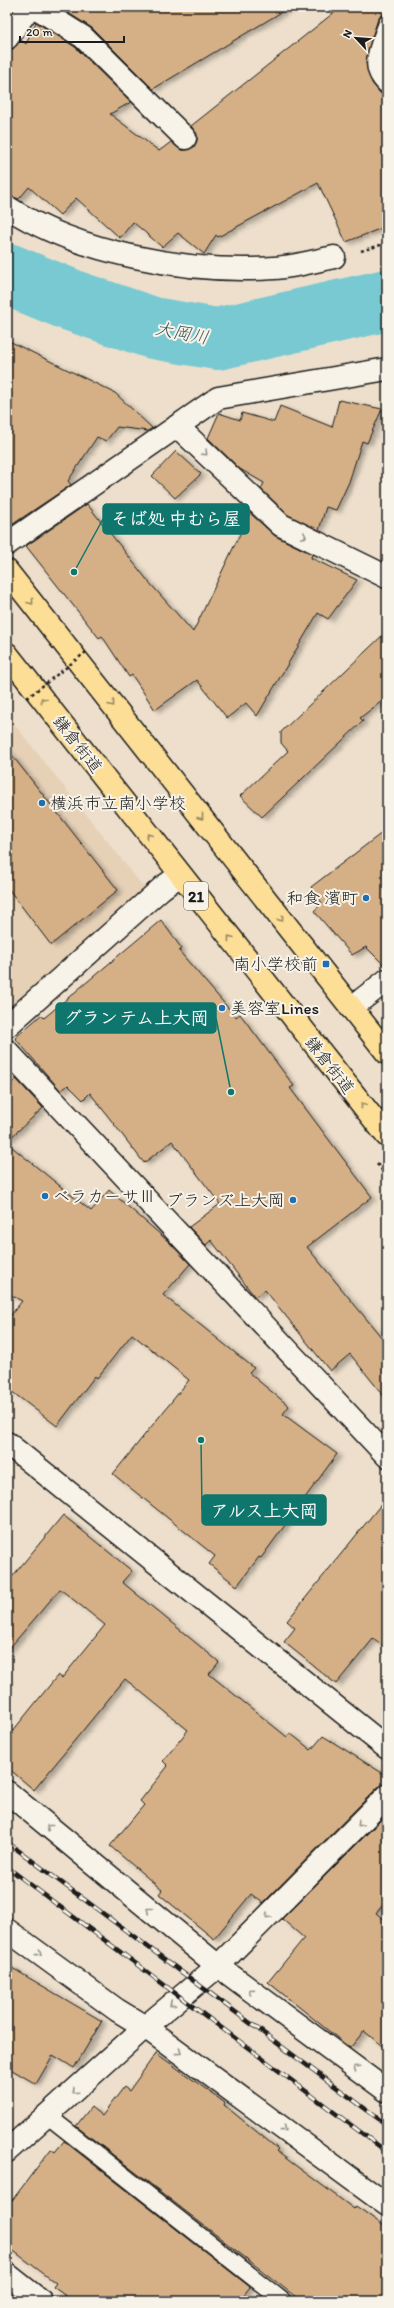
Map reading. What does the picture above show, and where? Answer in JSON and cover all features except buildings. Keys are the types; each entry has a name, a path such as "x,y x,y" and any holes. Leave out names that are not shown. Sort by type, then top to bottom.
{"main road":[{"path":"7,571 387,1053"},
{"name":"鎌倉街道","path":"7,654 180,876 387,1136"}],"street":[{"path":"7,38 30,7"},
{"path":"35,7 83,37 185,138"},
{"path":"7,207 67,237 111,251 175,263 232,268 274,268 334,257"},
{"path":"7,544 218,398 387,369"},
{"path":"177,426 281,525 387,577"},
{"path":"7,1026 162,888 180,876"},
{"path":"351,1008 387,980"},
{"path":"7,1051 387,1456"},
{"path":"7,1443 387,1748"},
{"path":"7,1792 218,1966 387,2091"},
{"path":"7,2151 48,2116 145,2027 218,1966 387,1796"},
{"path":"7,1930 117,2010 145,2027 387,2205"},
{"path":"7,2274 41,2301"}],"lane":[{"path":"387,23 374,61 378,78 387,86"},
{"path":"48,2116 283,2301"}],"path":[{"path":"27,698 86,652"}],"shaded area":[{"name":"横浜市立南小学校","path":"7,715 146,890 7,1009"}],"waterway":[{"name":"大岡川","path":"7,274 73,301 153,328 217,339 387,300"}],"railway":[{"path":"7,1842 387,2125"},
{"path":"7,1867 387,2152"}],"place":[{"name":"そば処 中むら屋","path":"74,572"},
{"name":"横浜市立南小学校","path":"42,803"},
{"name":"和食 濱町","path":"366,898"},
{"name":"南小学校前","path":"326,964"},
{"name":"美容室Lines","path":"222,1008"},
{"name":"グランテム上大岡","path":"231,1092"},
{"name":"ベラカーサⅢ","path":"45,1196"},
{"name":"ブランズ上大岡","path":"293,1200"},
{"name":"アルス上大岡","path":"201,1440"}]}
